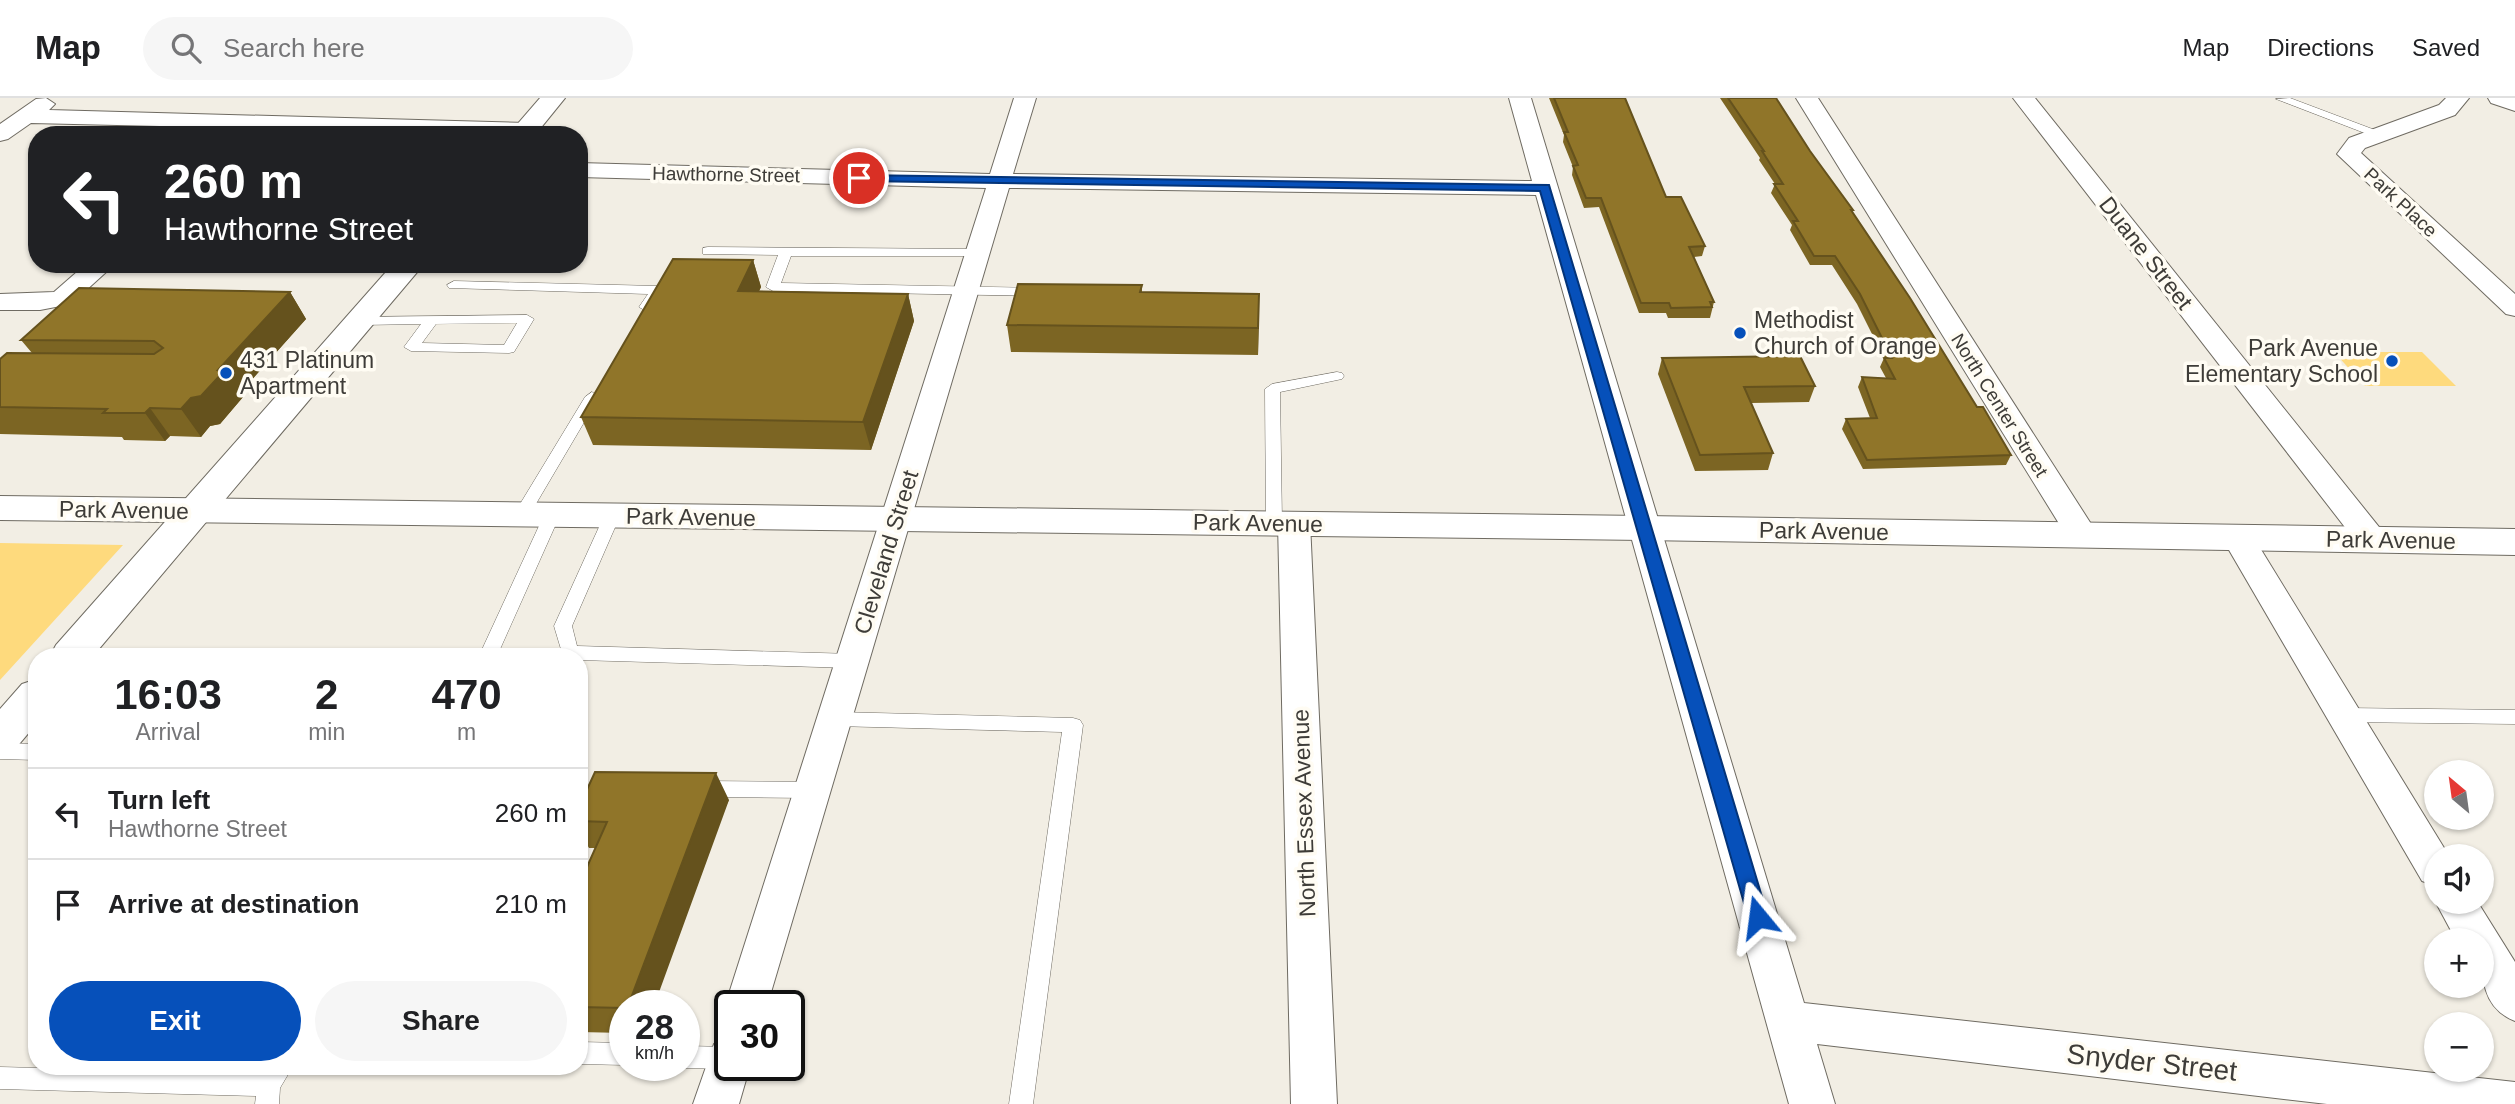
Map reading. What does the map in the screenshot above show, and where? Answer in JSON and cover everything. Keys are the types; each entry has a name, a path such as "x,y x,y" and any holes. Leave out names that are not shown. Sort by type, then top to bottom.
{"main road":[{"path":"529,126 553,98"},
{"path":"2500,98 2515,103"},
{"path":"77,648 401,273"},
{"name":"Park Avenue","path":"0,508 1644,527 2372,540 2510,548"},
{"path":"0,737 28,705"}],"street":[{"path":"0,134 53,98"},
{"name":"Cleveland Street","path":"751,990 1025,98"},
{"path":"1520,98 1812,1104"},
{"name":"North Center Street","path":"1807,98 2082,535"},
{"name":"Duane Street","path":"2024,98 2372,540"},
{"name":"Park Place","path":"2458,98 2447,110 2357,143 2348,154 2515,308"},
{"path":"26,117 203,126"},
{"name":"Hawthorne Street","path":"588,170 998,181 1545,188"},
{"path":"0,302 40,302 62,298 91,273"},
{"name":"North Essex Avenue","path":"1284,523 1314,1104"},
{"path":"2238,538 2424,849"},
{"path":"2494,965 2515,1001"},
{"name":"Snyder Street","path":"1788,1021 2515,1104"},
{"path":"716,1104 723,1081"}],"lane":[{"path":"2282,99 2379,135"},
{"path":"708,251 977,253"},
{"path":"785,253 773,287 1049,292"},
{"path":"454,285 657,290 635,326"},
{"path":"360,321 432,320 527,319 509,349 411,347 432,320"},
{"path":"1284,523 1272,389 1337,376"},
{"path":"491,648 537,515 600,385"},
{"path":"569,648 563,626 612,516"},
{"path":"588,654 853,661"},
{"path":"2344,715 2515,717"},
{"path":"835,719 1073,725 1021,1104"},
{"path":"0,751 28,752"},
{"path":"676,789 813,790"},
{"path":"588,1053 609,1054"},
{"path":"0,1078 272,1085"}],"shaded area":[{"path":"2334,352 2422,352 2456,386 2365,386"},
{"path":"0,543 123,545 28,648 0,680"}],"building":[{"path":"1554,98 1625,98 1666,197 1681,197 1705,246 1689,247 1714,302 1710,302 1712,307 1671,308 1669,303 1641,303 1601,198 1586,198 1573,166 1578,165 1564,132 1568,132"},
{"path":"1728,98 1776,98 1853,210 1977,407 1983,407 2011,455 1867,460 1846,419 1877,418 1862,377 1895,379 1884,358 1892,358 1860,294 1835,256 1814,256 1793,221 1798,221 1774,184 1783,184"},
{"path":"673,259 753,260 738,291 908,294 863,422 581,417"},
{"path":"1018,284 1142,285 1140,292 1259,294 1258,328 1007,325"},
{"path":"79,288 290,292 218,370 225,370 201,396 191,398 181,409 150,408 145,413 103,413 107,409 0,407 0,359 7,353 154,354 163,348 154,341 21,340"},
{"path":"1800,356 1815,386 1744,387 1773,453 1700,455 1662,358"},
{"path":"595,772 716,773 634,990 609,990 609,1008 588,1007 588,865 607,822 588,821 588,787"}],"place":[{"name":"Methodist Church of Orange","path":"1740,333"},
{"name":"Park Avenue Elementary School","path":"2392,361"},
{"name":"431 Platinum Apartment","path":"226,373"}],"route":[{"path":"859,178 1545,188 1758,917"}]}
